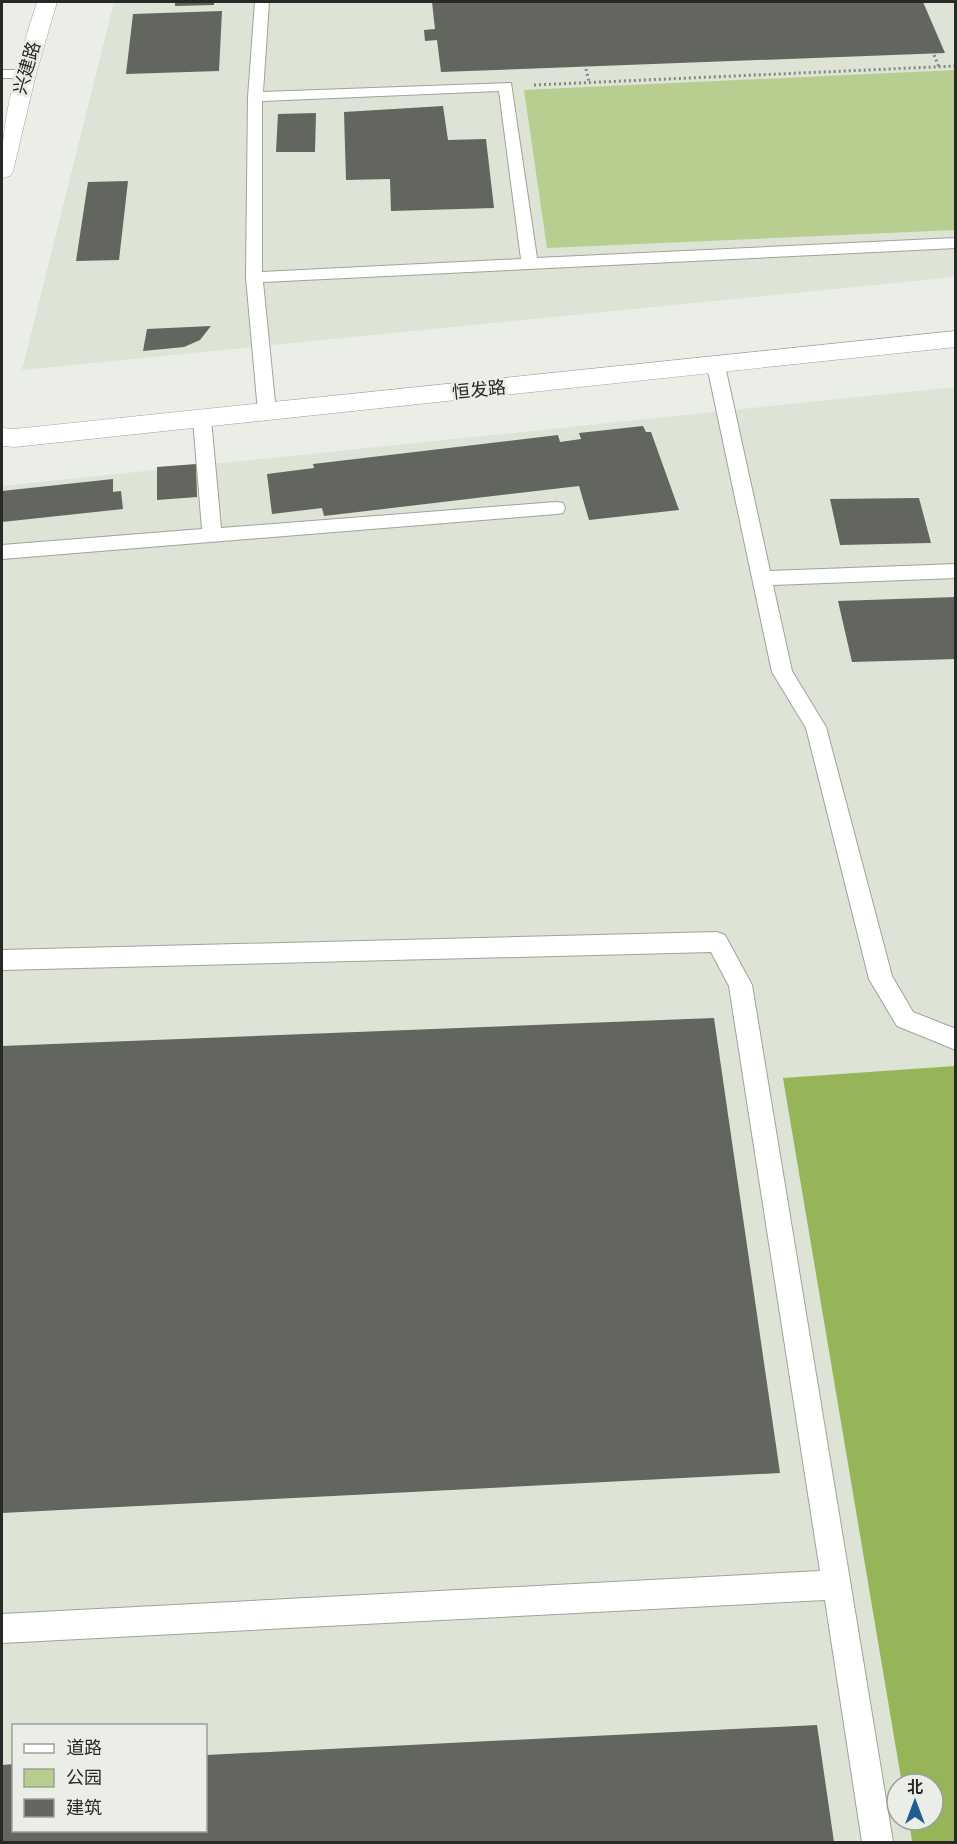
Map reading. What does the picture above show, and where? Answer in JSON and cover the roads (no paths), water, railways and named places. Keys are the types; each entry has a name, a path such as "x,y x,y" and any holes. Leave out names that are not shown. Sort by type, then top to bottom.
{"street":[{"name":"兴建路","path":"2,171 24,74 47,2"},
{"name":"恒发路","path":"2,437 14,438 202,419 956,339"}],"lane":[{"path":"262,2 255,96 254,277 267,412"},
{"path":"2,74 24,74"},
{"path":"255,96 506,86 530,264"},
{"path":"254,277 956,243"},
{"path":"716,366 782,672 816,727 881,979 905,1019 956,1040"},
{"path":"202,419 212,534"},
{"path":"2,552 556,508"},
{"path":"762,578 956,571"},
{"path":"2,960 717,942 740,985 878,1842"},
{"path":"2,1629 836,1585"}]}
